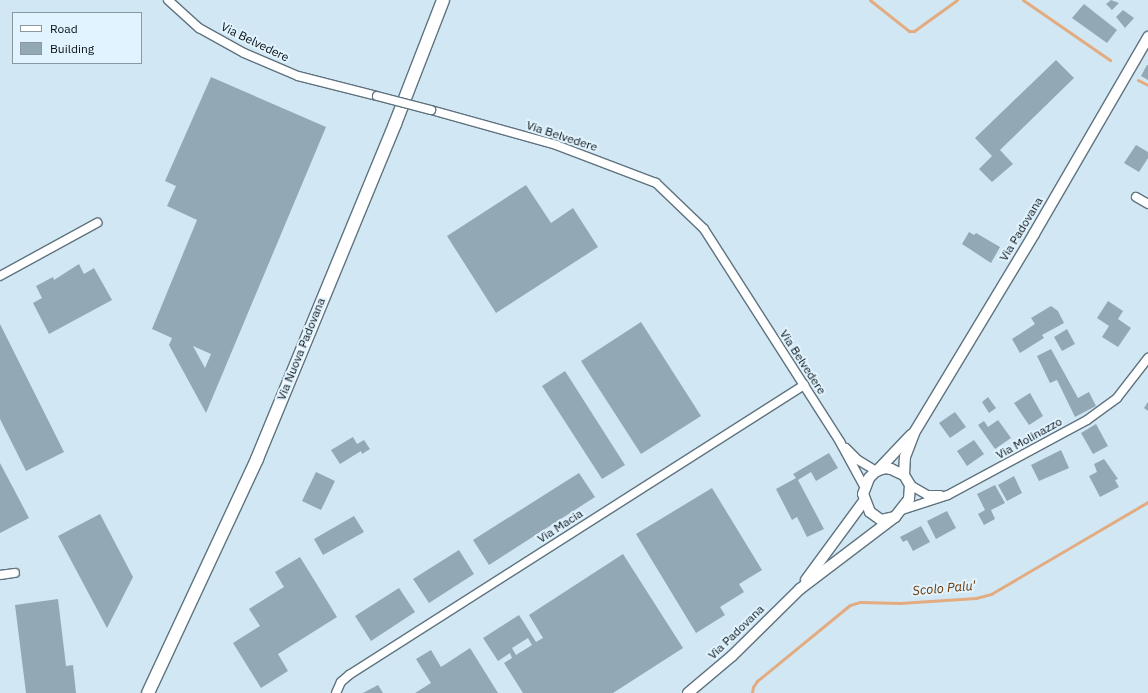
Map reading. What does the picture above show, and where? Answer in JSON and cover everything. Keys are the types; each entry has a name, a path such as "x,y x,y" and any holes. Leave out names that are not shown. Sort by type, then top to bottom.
{"main road":[{"name":"Via Nuova Padovana","path":"148,693 257,459 396,124 443,0"}],"street":[{"name":"Via Belvedere","path":"168,0 199,28 244,52 298,76 556,144 656,183 704,229 840,442 865,488"},
{"name":"Via Padovana","path":"904,475 905,457 914,432 1034,234 1148,37"},
{"path":"1136,197 1148,204"},
{"path":"0,276 97,223"},
{"name":"Via Molinazzo","path":"898,514 948,495 1087,420 1117,398 1148,358"},
{"name":"Via Macia","path":"336,693 341,682 349,675 804,385"},
{"name":"Via Padovana","path":"800,588 864,501 865,488 877,471 914,432"},
{"name":"Via Belvedere","path":"840,442 858,460 877,471"},
{"path":"877,471 891,469 904,475 910,485 927,495 948,495"},
{"path":"864,501 870,512 881,520 898,514 909,499 910,485"},
{"name":"Via Padovana","path":"688,693 732,656 800,588 898,514"},
{"path":"0,575 15,573"}],"building":[{"path":"1111,0 1119,3 1112,10 1106,4"},
{"path":"1084,4 1117,30 1107,43 1072,18"},
{"path":"1123,10 1134,18 1125,28 1116,17"},
{"path":"1056,60 1074,78 1000,150 1013,164 992,182 979,169 992,156 975,138"},
{"path":"1148,65 1148,80 1141,76"},
{"path":"211,77 326,127 206,413 169,345 172,338 152,329 197,220 167,206 176,186 165,181","holes":["193,346 211,354 205,368"]},
{"path":"1136,145 1148,152 1148,158 1139,172 1124,163"},
{"path":"526,185 551,223 573,208 598,247 496,313 447,236"},
{"path":"969,232 974,235 976,233 1000,247 991,263 962,244"},
{"path":"79,264 84,274 94,268 112,300 49,334 33,303 42,298 36,286 53,277 54,280"},
{"path":"1108,301 1123,311 1118,319 1131,328 1118,347 1102,337 1109,326 1097,318"},
{"path":"1051,306 1058,311 1064,323 1042,335 1044,338 1020,353 1012,339 1035,324 1031,318"},
{"path":"641,322 701,416 641,454 581,361"},
{"path":"0,324 64,452 26,471 0,419"},
{"path":"1067,329 1075,344 1062,351 1054,337"},
{"path":"1051,349 1078,398 1089,392 1096,406 1075,417 1057,380 1050,383 1037,356"},
{"path":"565,371 625,465 602,479 542,386"},
{"path":"1030,393 1043,416 1029,425 1014,403"},
{"path":"988,397 996,408 989,413 982,402"},
{"path":"1148,402 1148,411 1144,408"},
{"path":"955,412 966,427 950,438 939,423"},
{"path":"998,420 1011,438 995,449 978,425 984,421 988,427"},
{"path":"1096,424 1108,446 1093,454 1081,433"},
{"path":"353,437 357,444 364,440 370,449 362,454 361,451 340,464 331,450"},
{"path":"974,440 984,454 967,466 957,451"},
{"path":"1061,450 1069,468 1039,481 1031,465"},
{"path":"829,453 838,468 816,481 811,472 798,480 824,529 807,537 797,517 792,520 776,489 796,478 793,474"},
{"path":"1104,459 1118,479 1115,480 1119,487 1100,497 1089,476 1097,472 1094,464"},
{"path":"0,463 29,518 0,533"},
{"path":"316,472 335,481 321,510 302,501"},
{"path":"579,473 595,497 489,565 473,540"},
{"path":"1014,476 1022,493 1007,501 998,485"},
{"path":"995,485 1005,503 991,510 995,519 984,525 978,514 985,510 977,494"},
{"path":"712,488 762,570 739,584 744,592 720,607 725,615 696,633 636,534"},
{"path":"947,511 956,528 936,539 927,521"},
{"path":"100,514 133,577 107,628 58,536"},
{"path":"354,516 364,532 323,555 314,539"},
{"path":"921,526 930,542 913,551 907,540 903,542 900,537"},
{"path":"459,550 474,574 429,603 413,579"},
{"path":"623,554 683,648 613,693 523,693 504,663 512,658 510,653 498,661 483,638 519,615 536,642 543,638 529,615","holes":["528,638 532,645 516,655 512,648"]},
{"path":"300,557 337,617 278,654 288,671 261,688 233,643 260,626 249,609 284,587 275,572"},
{"path":"399,588 415,612 371,641 355,616"},
{"path":"58,599 66,666 73,665 76,693 26,693 15,605"},
{"path":"470,648 498,693 415,693 431,683 416,659 431,650 441,667"},
{"path":"378,685 383,693 363,693"}],"waterway":[{"path":"870,0 909,31 914,31 957,0"},
{"path":"1023,0 1110,60"},
{"path":"1138,80 1148,85"},
{"name":"Scolo Palu'","path":"752,693 753,687 757,681 850,605 860,602 900,603 976,598 991,594 1148,502"}]}
